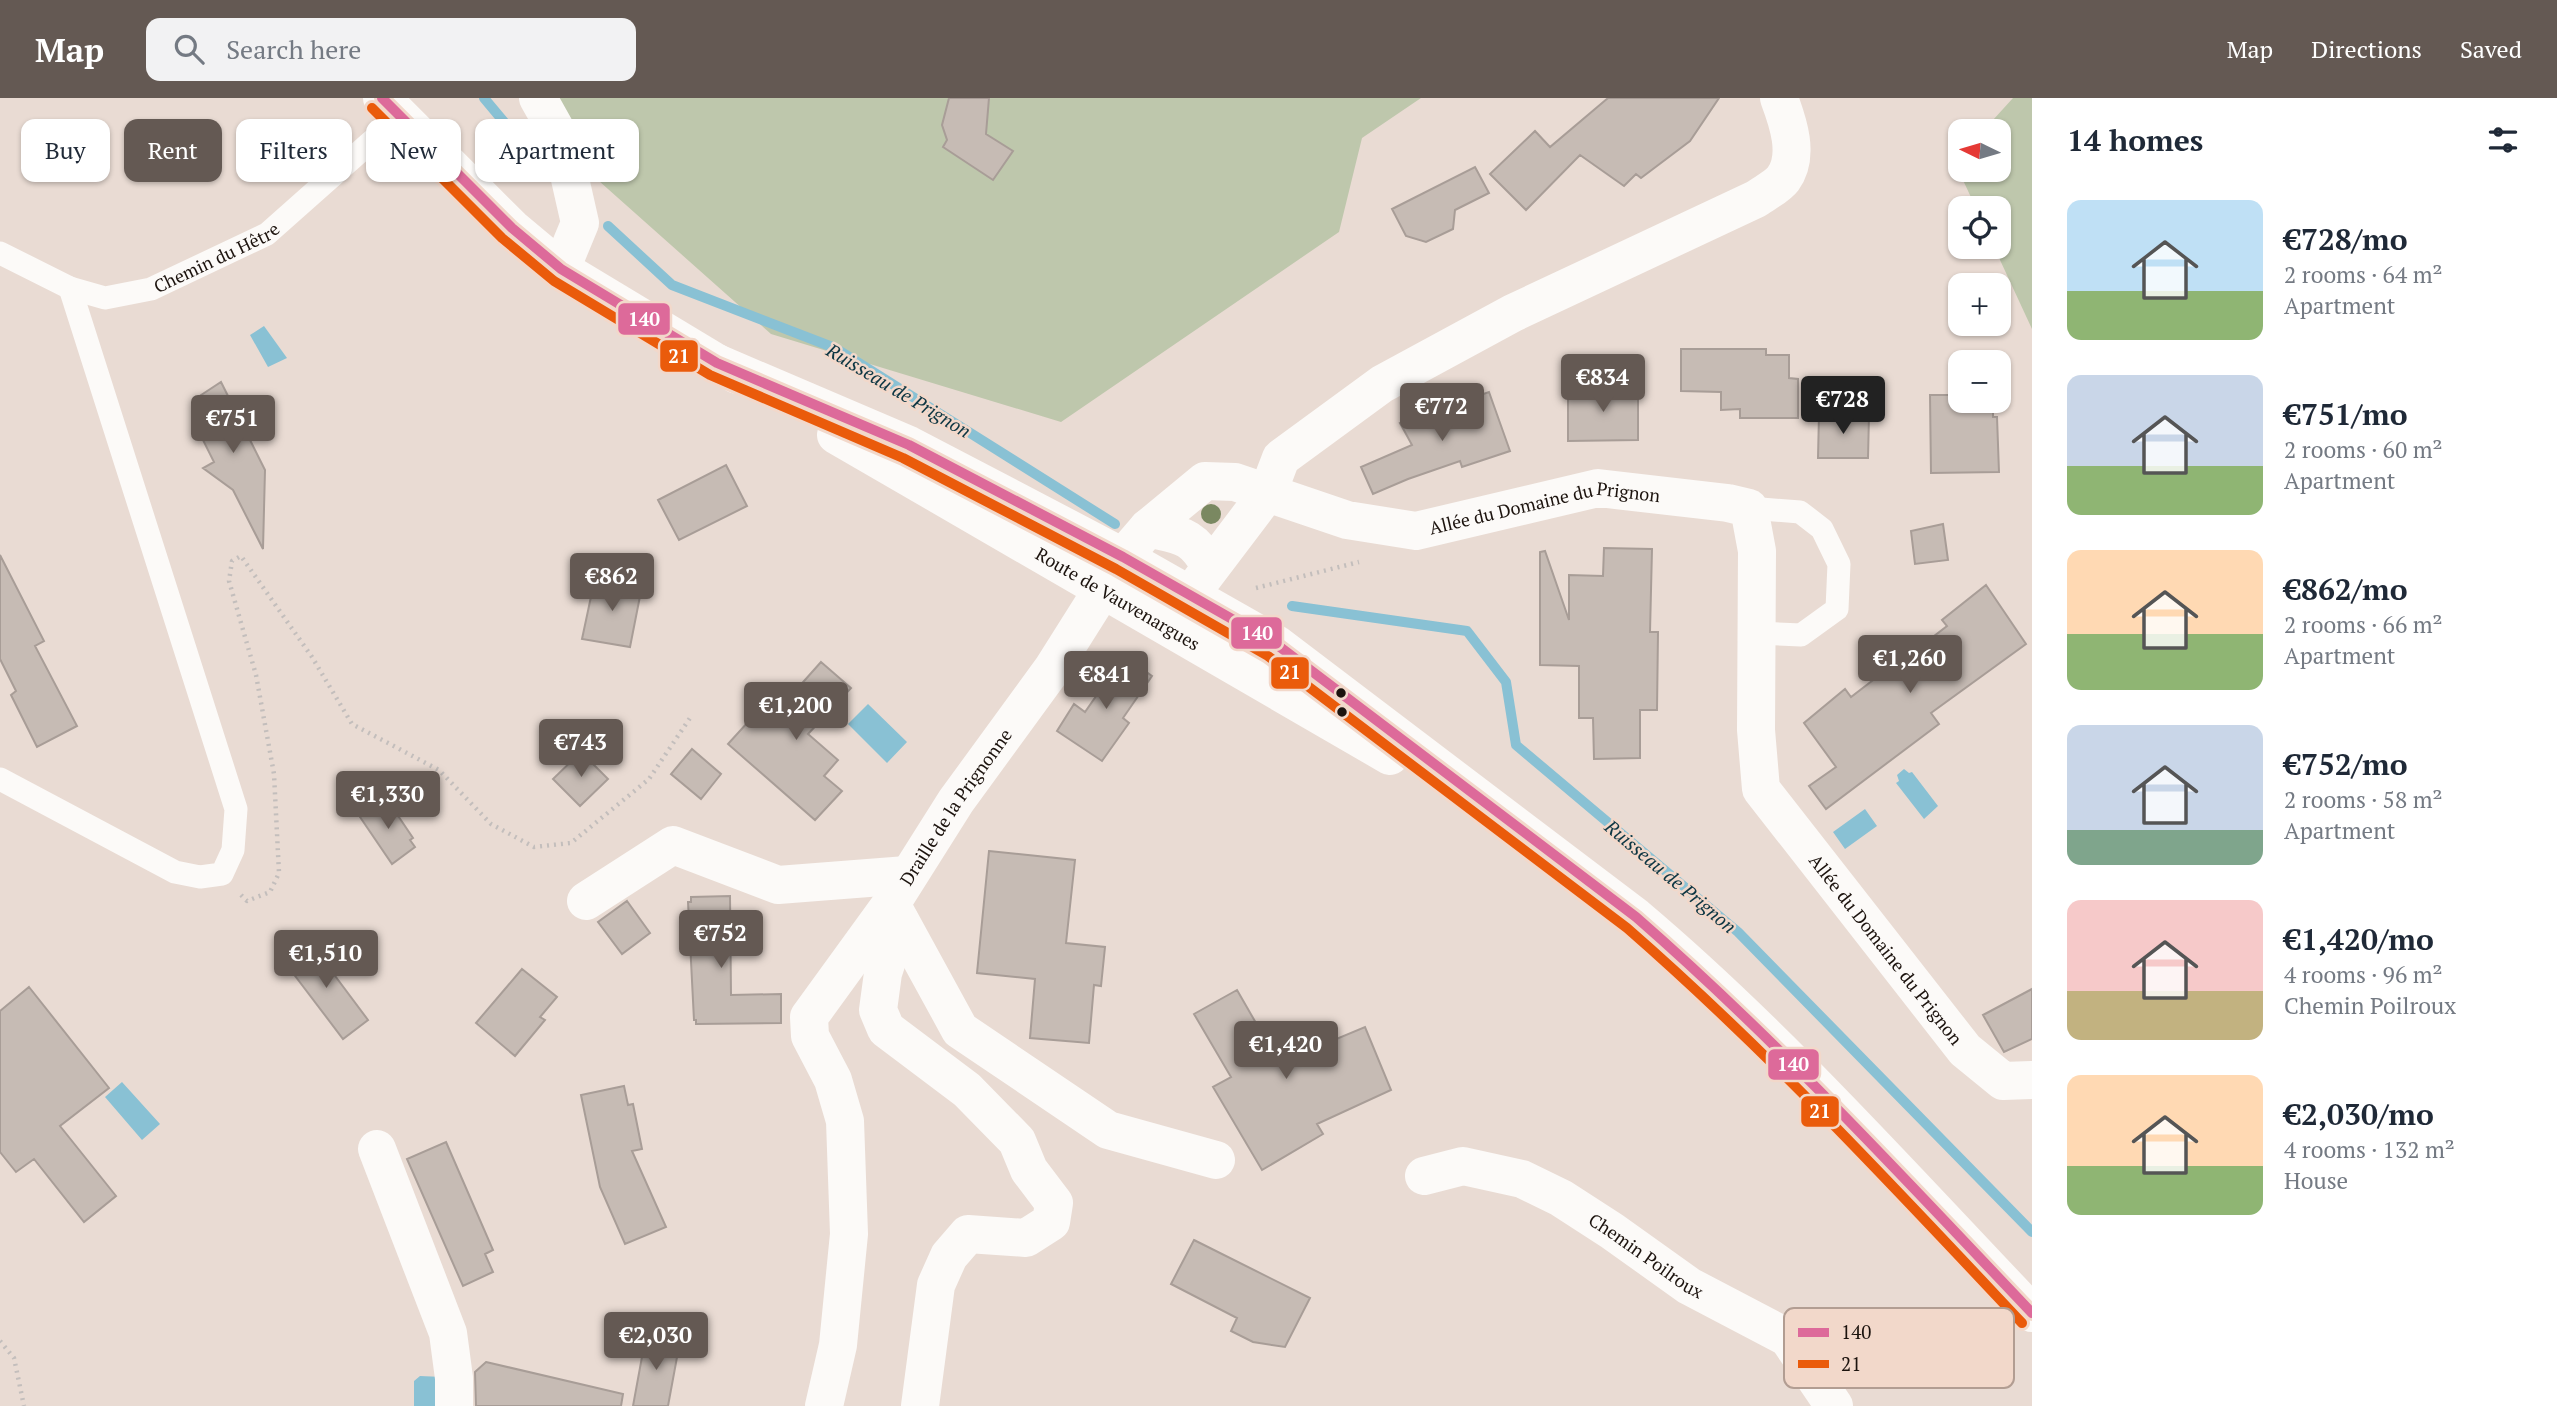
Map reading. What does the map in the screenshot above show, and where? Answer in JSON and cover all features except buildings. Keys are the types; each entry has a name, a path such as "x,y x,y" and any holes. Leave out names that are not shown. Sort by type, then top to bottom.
{"street":[{"path":"538,98 561,139 580,223 561,269"},
{"path":"1102,589 1200,580 1268,492 1281,458 1382,384 1513,313 1756,199 1782,180 1791,159 1789,123 1779,98"},
{"name":"Route de Vauvenargues","path":"391,107 512,228 561,269 899,473 1520,831"},
{"name":"Route de Vauvenargues","path":"717,363 909,444 1123,556 1200,580 1276,644 1636,917 1689,962 1848,1121 2032,1313"},
{"name":"Allée du Domaine du Prignon","path":"1148,528 1205,481 1236,482 1347,520 1416,531 1598,488 1728,503 1749,508 1757,551 1756,730 1761,789 1965,1050 2003,1080 2032,1080"},
{"path":"1148,528 1188,538 1201,549 1200,580"},
{"name":"Draille de la Prignonne","path":"586,901 673,845 778,886 899,900 956,801 1053,668 1123,556 1148,528"},
{"path":"899,900 960,1030 1108,1130 1216,1160"},
{"path":"824,1406 838,1345 849,1234 845,1121 833,1080 810,1036 809,1017 899,900"},
{"path":"899,900 883,972 878,1010 886,1029 967,1090 1009,1132 1017,1141 1030,1170 1054,1203 1051,1223 1026,1238 968,1234 949,1256 936,1285 920,1406"},
{"path":"377,1149 448,1333 454,1378 454,1406"},
{"name":"Chemin Poilroux","path":"1424,1176 1463,1166 1522,1180 1561,1198 1689,1286 1784,1336"},
{"name":"Chemin Poilroux","path":"1821,1388 1833,1406"}],"lane":[{"name":"Chemin du Hêtre","path":"0,253 70,288 105,298 150,289 267,234 391,107"},
{"path":"0,779 175,872 200,877 222,874 233,850 236,808 70,288"},
{"path":"1749,508 1800,512 1822,529 1839,564 1838,610 1801,635 1756,633"}],"path":[{"path":"222,874 247,901 270,892 279,873 274,774 256,675 229,581 232,561 241,556 312,657 352,723 439,770 491,824 534,847 571,843 649,779 692,715"},
{"path":"1249,590 1367,560"},
{"path":"0,1341 14,1359 24,1406"}],"green space":[{"path":"554,98 1421,98 1362,138 1339,232 1061,422 771,334 600,182 639,182 639,119 565,119"},
{"path":"2013,98 2032,98 2032,329 2011,284 2011,273 2006,273 2000,259 2011,259 2011,196 1970,196 1964,182 2011,182 2011,119 1994,119"}],"water":[{"path":"264,326 287,358 268,367 250,335"},
{"path":"868,704 907,742 887,763 848,724"},
{"path":"1904,769 1912,772 1938,806 1924,819 1896,783 1899,781 1897,775"},
{"path":"1865,809 1877,826 1845,849 1833,832"},
{"path":"122,1082 160,1124 142,1140 105,1097"},
{"path":"420,1376 443,1377 442,1406 414,1406 414,1381"}],"waterway":[{"name":"Ruisseau de Prignon","path":"484,98 502,119"},
{"name":"Ruisseau de Prignon","path":"608,226 672,285 835,348 1115,524"},
{"name":"Ruisseau de Prignon","path":"1292,606 1467,631 1506,682 1516,745 1738,932 2032,1232"}],"transit line":[{"name":"140","path":"382,98 512,228 561,269 717,363 909,445 1123,557 1276,644 1636,917 1789,1060 2032,1313"},
{"name":"21","path":"372,108 502,238 554,281 710,375 903,458 1116,569 1268,656 1627,928 1780,1071 2008,1308"},
{"name":"21","path":"2014,1315 2022,1323"}]}
